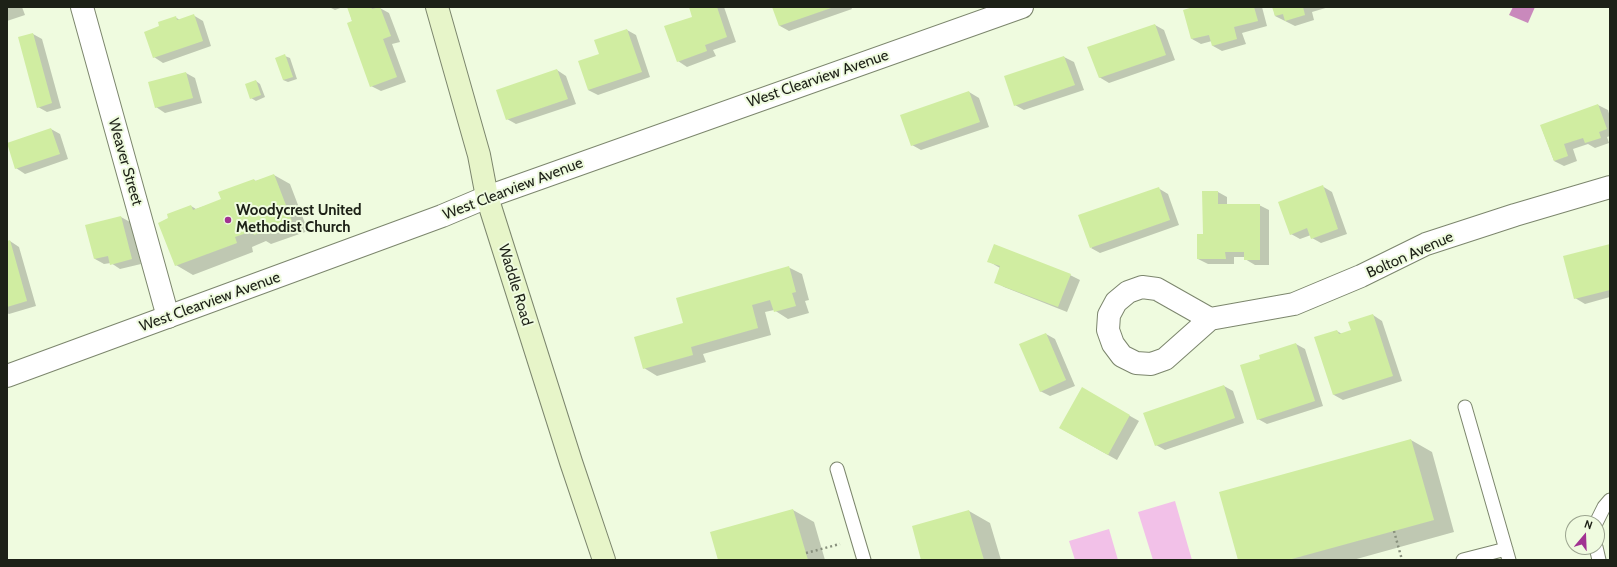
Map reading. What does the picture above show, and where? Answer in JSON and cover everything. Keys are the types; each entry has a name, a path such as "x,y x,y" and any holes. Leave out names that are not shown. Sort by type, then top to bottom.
{"main road":[{"name":"Waddle Road","path":"438,7 478,155 487,197 571,462 604,560"}],"street":[{"name":"Weaver Street","path":"82,7 168,317"},
{"name":"West Clearview Avenue","path":"7,376 435,219 487,197 1022,7"},
{"name":"Bolton Avenue","path":"1210,319 1294,304 1361,276 1426,244 1515,214 1610,187"}],"lane":[{"path":"1463,560 1508,554 1465,407"},
{"path":"837,469 864,560"},
{"path":"1600,515 1604,506 1610,500"}],"path":[{"path":"1394,531 1402,560"},
{"path":"806,553 858,539"}],"shaded area":[{"path":"1513,7 1535,7 1528,23 1509,15"},
{"path":"1175,501 1192,560 1153,560 1138,512"},
{"path":"1109,529 1118,560 1075,560 1069,541"}],"building":[{"path":"347,7 371,7 372,9 380,7 391,36 383,39 397,77 370,87 347,23 352,21"},
{"path":"689,7 717,7 727,37 705,45 707,51 677,62 664,26 692,17"},
{"path":"772,7 834,7 779,26"},
{"path":"1193,7 1254,7 1258,21 1234,27 1237,39 1212,46 1209,35 1191,39 1183,10"},
{"path":"1272,7 1303,7 1305,15 1285,21 1283,14 1275,16"},
{"path":"194,14 203,41 153,58 144,32 159,26 158,22 176,16 177,20"},
{"path":"1155,24 1166,55 1099,78 1087,47"},
{"path":"627,29 642,72 588,90 578,61 599,54 594,40"},
{"path":"33,33 52,103 37,108 18,37"},
{"path":"285,54 293,77 283,80 275,58"},
{"path":"1064,56 1075,85 1014,106 1004,76"},
{"path":"557,69 568,99 506,120 496,90"},
{"path":"186,72 193,98 155,108 148,82"},
{"path":"256,80 261,95 250,99 245,84"},
{"path":"969,91 980,122 911,146 900,115"},
{"path":"1598,104 1607,129 1599,132 1601,138 1585,143 1583,138 1564,144 1568,156 1554,161 1540,125"},
{"path":"51,128 60,154 15,169 7,143"},
{"name":"Woodycrest United Methodist Church","path":"274,174 292,221 254,235 252,231 235,237 237,243 175,266 158,223 168,218 167,214 191,205 193,210 221,199 218,192 254,179 255,181"},
{"path":"1323,185 1338,229 1311,239 1307,228 1290,235 1278,202"},
{"path":"1159,187 1170,220 1090,248 1078,215"},
{"path":"1202,191 1218,191 1218,204 1260,204 1260,260 1244,260 1244,252 1225,252 1226,259 1197,259 1197,234 1203,234"},
{"path":"121,216 132,259 110,265 108,256 94,259 85,225"},
{"path":"10,240 27,301 7,307 7,241"},
{"path":"994,244 1071,274 1058,307 994,283 1000,266 987,262"},
{"path":"1610,244 1610,290 1574,299 1563,256"},
{"path":"789,266 796,292 792,293 796,306 774,312 770,300 752,305 758,328 691,347 693,355 643,369 634,337 683,323 676,298"},
{"path":"1373,314 1393,376 1333,395 1314,337 1337,330 1339,334 1351,330 1348,322"},
{"path":"1046,333 1066,380 1040,392 1019,344"},
{"path":"1296,343 1315,401 1257,420 1240,365 1260,359 1259,355"},
{"path":"1224,385 1235,418 1155,446 1143,413"},
{"path":"1082,387 1130,415 1108,455 1059,428"},
{"path":"1411,439 1434,520 1288,560 1238,560 1219,492"},
{"path":"793,509 808,560 718,560 710,532"},
{"path":"969,510 984,560 921,560 912,526"}],"place":[{"name":"Woodycrest United Methodist Church","path":"228,220"}]}
